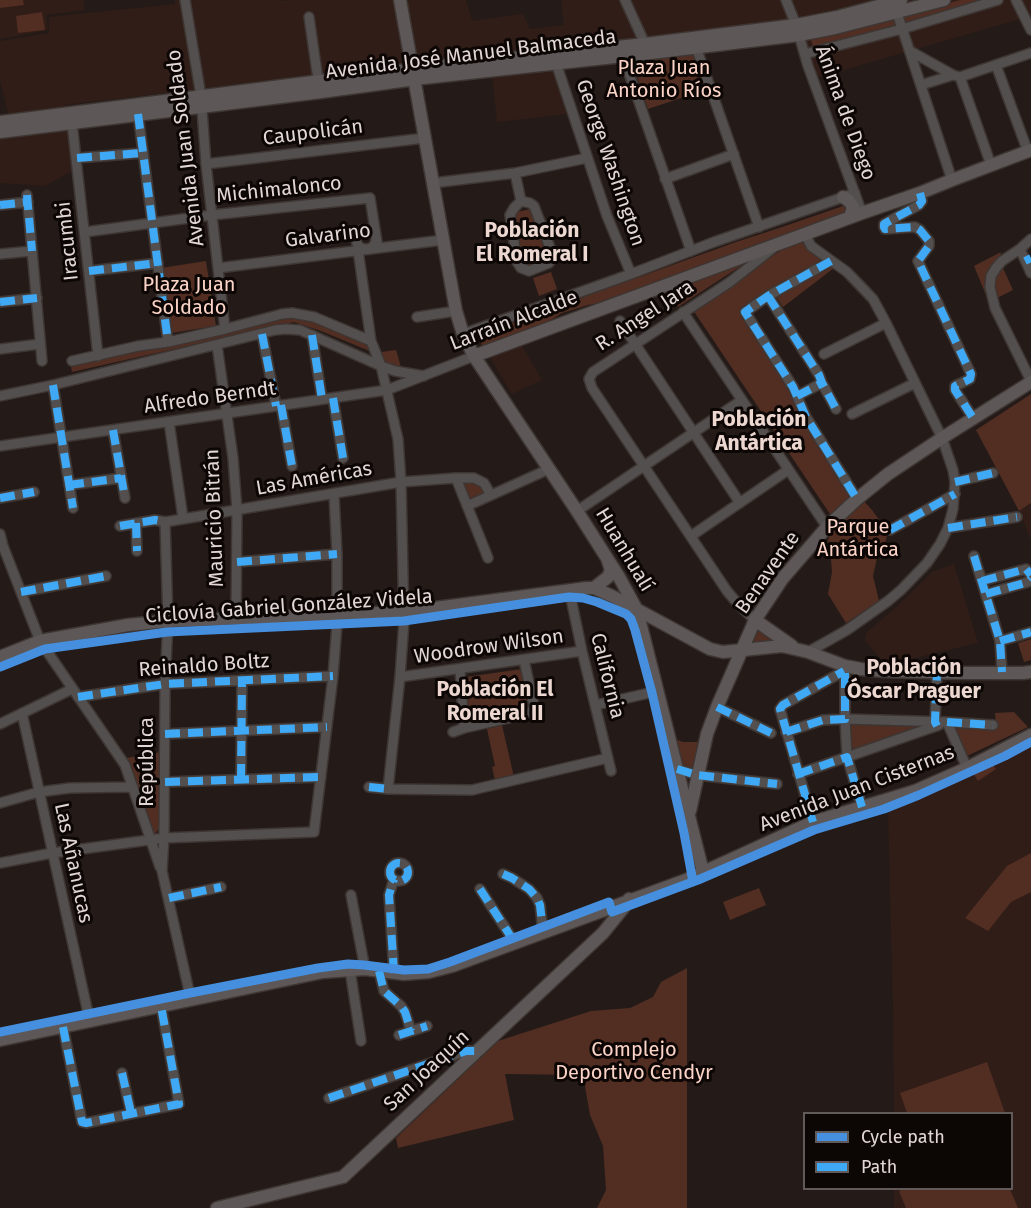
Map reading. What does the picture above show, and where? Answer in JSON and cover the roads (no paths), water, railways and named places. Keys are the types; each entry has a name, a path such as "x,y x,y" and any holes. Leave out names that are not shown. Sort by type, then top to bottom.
{"main road":[{"name":"Huanhualí","path":"400,0 456,311 463,334 474,356 577,511 637,610 690,819 697,872"},
{"name":"Avenida José Manuel Balmaceda","path":"413,74 556,63 696,47 797,30 901,0"},
{"name":"Avenida José Manuel Balmaceda","path":"0,122 201,101 645,44 835,28 944,0"},
{"name":"Avenida José Manuel Balmaceda","path":"0,132 138,114 201,101"},
{"name":"Larraín Alcalde","path":"474,356 1029,151"},
{"path":"849,195 849,201 856,215"},
{"name":"Benavente","path":"690,819 697,775 717,707 755,621 783,578 826,527 888,474 1031,381"},
{"path":"594,588 608,577 611,570 608,560"},
{"path":"0,657 40,641 128,625 168,621 405,612 569,589 594,588 710,649 723,652 782,646 803,651"},
{"path":"755,621 803,651 845,669 1028,674"},
{"name":"Avenida Juan Cisternas","path":"0,1040 323,972 365,969 404,974 429,972 452,966 686,880 697,872 813,822 915,791 967,768 1031,735"},
{"name":"San Joaquín","path":"217,1208 343,1177 603,933 628,900"}],"street":[{"name":"Avenida Juan Soldado","path":"185,0 201,101 225,329"},
{"path":"625,0 645,44"},
{"name":"Ánima de Diego","path":"786,0 849,195"},
{"path":"805,54 998,0"},
{"path":"1016,0 1031,30"},
{"path":"897,13 952,180"},
{"path":"309,17 320,86"},
{"path":"696,47 759,227"},
{"path":"910,51 956,76 991,165"},
{"path":"921,85 1031,53"},
{"path":"623,56 691,251"},
{"name":"George Washington","path":"556,63 587,158 631,274"},
{"path":"996,65 1029,151"},
{"path":"138,114 168,342"},
{"name":"Iracumbi","path":"72,123 98,356"},
{"name":"Caupolicán","path":"206,164 425,138"},
{"path":"77,158 142,153"},
{"path":"665,179 734,154"},
{"path":"433,183 515,173 587,158"},
{"path":"515,173 521,201"},
{"path":"920,193 922,201 919,205 884,224 884,227 885,229 915,227 929,241 929,246 918,261 971,374 970,379 955,386 955,390 973,418"},
{"path":"463,334 849,195"},
{"path":"0,205 27,198 42,361"},
{"name":"Michimalonco","path":"85,232 212,215 370,198 377,243"},
{"path":"521,201 534,206 552,253 549,263 529,271 521,268 517,262 510,215 521,201"},
{"path":"361,250 371,248 377,243 374,233 369,230 359,232 356,237 361,250 371,341 381,366 398,439 401,482 405,612 388,789"},
{"path":"803,651 847,630 901,590 927,563 940,544 948,528 955,494 954,470 942,438 873,299 847,272 811,246 805,234"},
{"path":"1031,239 996,268 991,276 990,287 995,308 1031,381"},
{"name":"Galvarino","path":"377,243 443,240"},
{"name":"R. Angel Jara","path":"644,467 592,388 589,382 590,376 750,267 778,244"},
{"path":"1020,249 1028,259 1031,273"},
{"name":"Galvarino","path":"218,267 361,250"},
{"path":"0,254 32,251"},
{"path":"831,261 768,296 745,312 793,387 806,417 858,499"},
{"path":"89,271 158,263"},
{"path":"768,296 819,375 836,409"},
{"path":"0,302 36,298"},
{"path":"417,317 456,311"},
{"path":"683,312 826,527"},
{"path":"72,361 138,346 168,342 292,313 314,317 371,341"},
{"path":"620,321 740,503"},
{"path":"824,354 886,323"},
{"path":"0,396 53,386 286,329 300,330 395,371 424,376"},
{"path":"262,334 292,466"},
{"path":"312,335 322,399"},
{"path":"0,348 40,344"},
{"name":"Mauricio Bitrán","path":"217,345 233,458 237,510 236,619"},
{"name":"Larraín Alcalde","path":"424,376 474,356"},
{"name":"Alfredo Berndt","path":"0,446 387,390 424,376"},
{"path":"797,396 822,383"},
{"path":"852,414 915,384"},
{"path":"53,386 73,508"},
{"path":"333,398 343,458"},
{"path":"577,511 742,400"},
{"path":"169,422 183,518"},
{"path":"113,430 125,498"},
{"path":"644,467 733,599 755,621"},
{"path":"467,506 549,469"},
{"path":"691,536 788,470"},
{"path":"955,482 993,473"},
{"path":"69,485 121,478"},
{"path":"456,478 488,558"},
{"name":"Las Américas","path":"120,526 155,520 165,522 401,482 474,478 484,483 491,495"},
{"path":"0,498 34,492"},
{"path":"890,530 955,494"},
{"path":"0,863 52,853 164,838 314,832 333,676 337,614 334,495"},
{"path":"948,528 1017,517"},
{"name":"República","path":"165,522 168,621 162,871 191,1000"},
{"path":"136,523 137,551"},
{"path":"0,534 40,641 125,765 162,871"},
{"path":"237,562 337,554"},
{"path":"974,556 1000,641 1002,672"},
{"path":"982,581 1026,568 1031,574"},
{"path":"21,592 106,576"},
{"path":"986,594 1028,582 1031,579"},
{"name":"California","path":"569,589 611,771"},
{"path":"1000,641 1031,632"},
{"name":"Woodrow Wilson","path":"400,677 582,651"},
{"path":"453,732 531,713 534,706 524,660"},
{"path":"845,669 844,719 847,757 862,807"},
{"path":"813,822 780,709 845,669"},
{"path":"460,670 464,728"},
{"path":"936,724 937,672"},
{"name":"Reinaldo Boltz","path":"0,724 75,693 165,684 333,676"},
{"path":"241,779 242,680"},
{"path":"596,705 658,691"},
{"path":"717,707 771,733"},
{"name":"Las Añanucas","path":"22,713 88,1021"},
{"path":"786,732 823,720 936,724"},
{"path":"798,774 936,724 947,722 993,725"},
{"path":"947,722 967,768"},
{"path":"165,734 327,727"},
{"path":"369,787 472,790 608,758"},
{"path":"677,769 697,775 777,784"},
{"path":"165,782 321,777"},
{"path":"0,803 39,792 70,788 133,787"},
{"path":"503,874 512,878 537,898 543,933"},
{"path":"394,879 389,895 394,973"},
{"path":"169,898 221,887"},
{"path":"480,889 515,943"},
{"path":"351,895 365,969"},
{"path":"350,970 361,1041"},
{"path":"379,971 384,991 401,1006 411,1031"},
{"path":"63,1027 82,1122 179,1104 161,1006"},
{"path":"399,1035 427,1026"},
{"path":"329,1098 466,1051 477,1051"},
{"path":"122,1073 131,1113"}],"district":[{"name":"Población El Romeral I","path":"532,243"},
{"name":"Población Antártica","path":"759,432"},
{"name":"Población Óscar Praguer","path":"914,680"},
{"name":"Población El Romeral II","path":"495,702"}],"park label":[{"name":"Plaza Juan Antonio Ríos","path":"664,80"},
{"name":"Plaza Juan Soldado","path":"189,296"},
{"name":"Parque Antártica","path":"858,538"},
{"name":"Complejo Deportivo Cendyr","path":"634,1062"}]}
